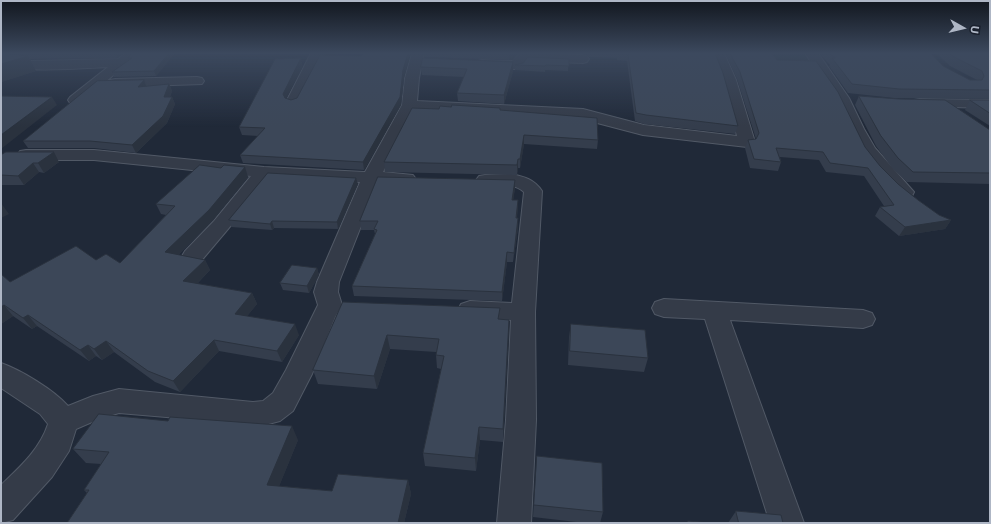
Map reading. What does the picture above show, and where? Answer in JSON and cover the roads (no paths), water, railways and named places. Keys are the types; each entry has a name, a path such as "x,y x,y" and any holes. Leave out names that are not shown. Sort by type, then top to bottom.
{"street":[{"path":"66,107 103,77"},
{"path":"293,102 305,77"},
{"path":"1,508 41,467 58,441 64,421 93,408 119,401 253,415 270,412 283,402 298,374 323,317 342,306 326,292 328,282 371,178 409,105 416,77"},
{"path":"409,105 583,114 643,130 747,142 728,77"},
{"path":"832,77 850,99 856,129 868,150 885,172 919,204"},
{"path":"96,83 197,81"},
{"path":"902,103 990,104"},
{"path":"944,104 964,117"},
{"path":"25,141 10,153 94,155 264,172 371,178 426,179"},
{"path":"193,256 221,225 264,172"},
{"path":"465,180 523,182 530,186 533,191 523,312 521,420 514,523"},
{"path":"664,308 863,319"},
{"path":"446,310 523,312"},
{"path":"715,312 787,523"},
{"path":"1,374 50,405 64,421"}]}
